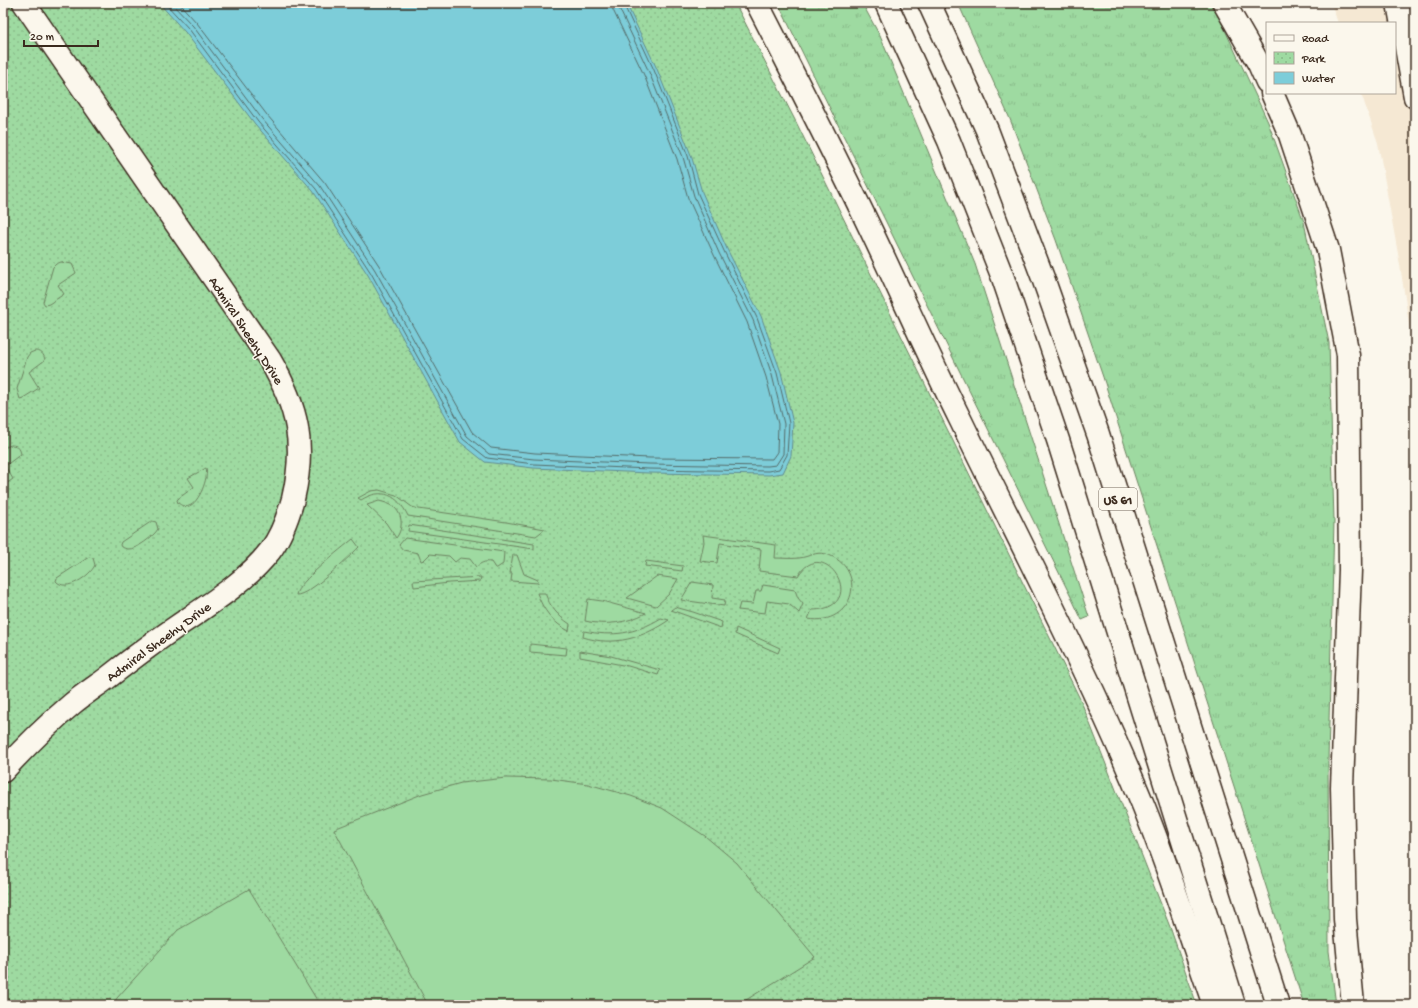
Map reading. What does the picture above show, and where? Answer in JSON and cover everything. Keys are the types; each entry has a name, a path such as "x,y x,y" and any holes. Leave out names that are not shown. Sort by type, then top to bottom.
{"main road":[{"name":"Admiral Sheehy Drive","path":"3,771 34,737 72,703 160,638 228,591 248,574 270,551 284,528 290,508 297,481 299,452 298,431 287,392 270,360 24,3"},
{"path":"757,3 869,226 960,419 1096,699 1144,807 1173,885 1214,1005"},
{"name":"US 61","path":"886,3 949,141 1003,278 1058,440 1234,1005"},
{"name":"US 61","path":"928,3 986,130 1043,278 1098,434 1278,1005"},
{"path":"1224,3 1259,64 1266,80"},
{"path":"1398,3 1415,97"},
{"path":"1272,94 1290,135 1328,250 1348,355 1350,570 1342,787 1345,919 1353,1005"}],"shaded area":[{"path":"1331,3 1415,3 1415,364 1400,265 1378,143 1361,94 1396,94 1396,22 1338,22"}],"green space":[{"path":"3,3 735,3 797,124 1081,701 1170,927 1197,1005 3,1005"},
{"path":"778,3 862,3 880,36 975,264 1089,617 1082,620"},
{"path":"958,3 1209,3 1218,15 1268,122 1304,222 1329,343 1334,521 1328,761 1329,951 1336,1005 1304,1005 1103,377 1056,240 1010,119"},
{"path":"61,262 72,264 76,273 58,285 64,294 45,305 43,302 53,267"},
{"path":"35,351 42,353 45,360 29,372 39,388 20,399 17,389 27,357 30,353"},
{"path":"11,445 18,447 21,454 5,466 13,479 3,486 3,451 6,447"},
{"path":"206,468 207,472 205,483 200,495 193,504 186,507 178,503 177,500 179,498 194,487 188,478"},
{"path":"379,490 396,495 412,507 419,509 545,529 536,536 408,516 399,503 389,495 376,494 361,500 358,498 371,491"},
{"path":"379,501 391,505 400,516 401,525 399,534 396,538 386,523 367,505"},
{"path":"152,521 156,522 158,529 149,539 131,549 121,547 121,542"},
{"path":"409,525 534,544 534,549 408,531"},
{"path":"703,535 776,545 775,558 796,558 822,553 826,554 840,561 848,571 852,583 851,595 846,606 837,614 824,619 808,619 812,610 830,606 839,598 841,587 837,576 830,567 820,563 809,565 798,576 759,571 761,549 720,543 717,563 700,561 704,542"},
{"path":"405,538 504,552 503,564 495,568 491,562 486,562 481,563 476,567 470,559 460,558 455,562 449,556 430,554 421,561 418,553 403,550 399,545"},
{"path":"353,539 359,547 354,552 319,583 302,594 296,595 304,582 312,574"},
{"path":"513,555 517,555 524,574 538,580 538,583 511,581 512,573 510,573"},
{"path":"89,557 93,558 95,565 83,578 77,582 66,585 60,584 56,581 57,578"},
{"path":"646,561 683,566 682,571 645,566"},
{"path":"657,576 678,579 669,594 656,606 627,598"},
{"path":"481,577 480,581 414,587 413,581"},
{"path":"692,582 713,585 712,598 725,600 724,606 681,600"},
{"path":"763,585 795,590 798,598 803,604 799,613 789,604 767,601 765,613 738,610 740,603 753,604 756,591 761,591"},
{"path":"537,593 545,593 549,603 555,611 570,624 569,631 553,620 542,605"},
{"path":"588,599 602,601 646,613 616,623 593,623 585,621"},
{"path":"675,607 722,622 721,628 671,610"},
{"path":"661,618 669,620 649,632 628,639 606,641 583,637 584,631 614,634 633,631"},
{"path":"736,628 780,648 778,653 735,634"},
{"path":"530,644 567,648 566,655 530,652"},
{"path":"580,651 611,656 660,670 658,675 628,666 580,657"},
{"path":"506,778 551,779 588,784 631,796 662,808 705,836 737,863 815,957 738,1005 428,1005 334,829 422,794 461,783"},
{"path":"249,889 320,1005 113,1005 117,998 178,930"}],"water":[{"path":"159,3 626,3 657,69 691,155 702,192 727,249 761,316 781,372 793,423 791,456 783,473 769,475 649,473 533,468 485,462 460,442 368,275 313,191 255,124 185,32"}]}
